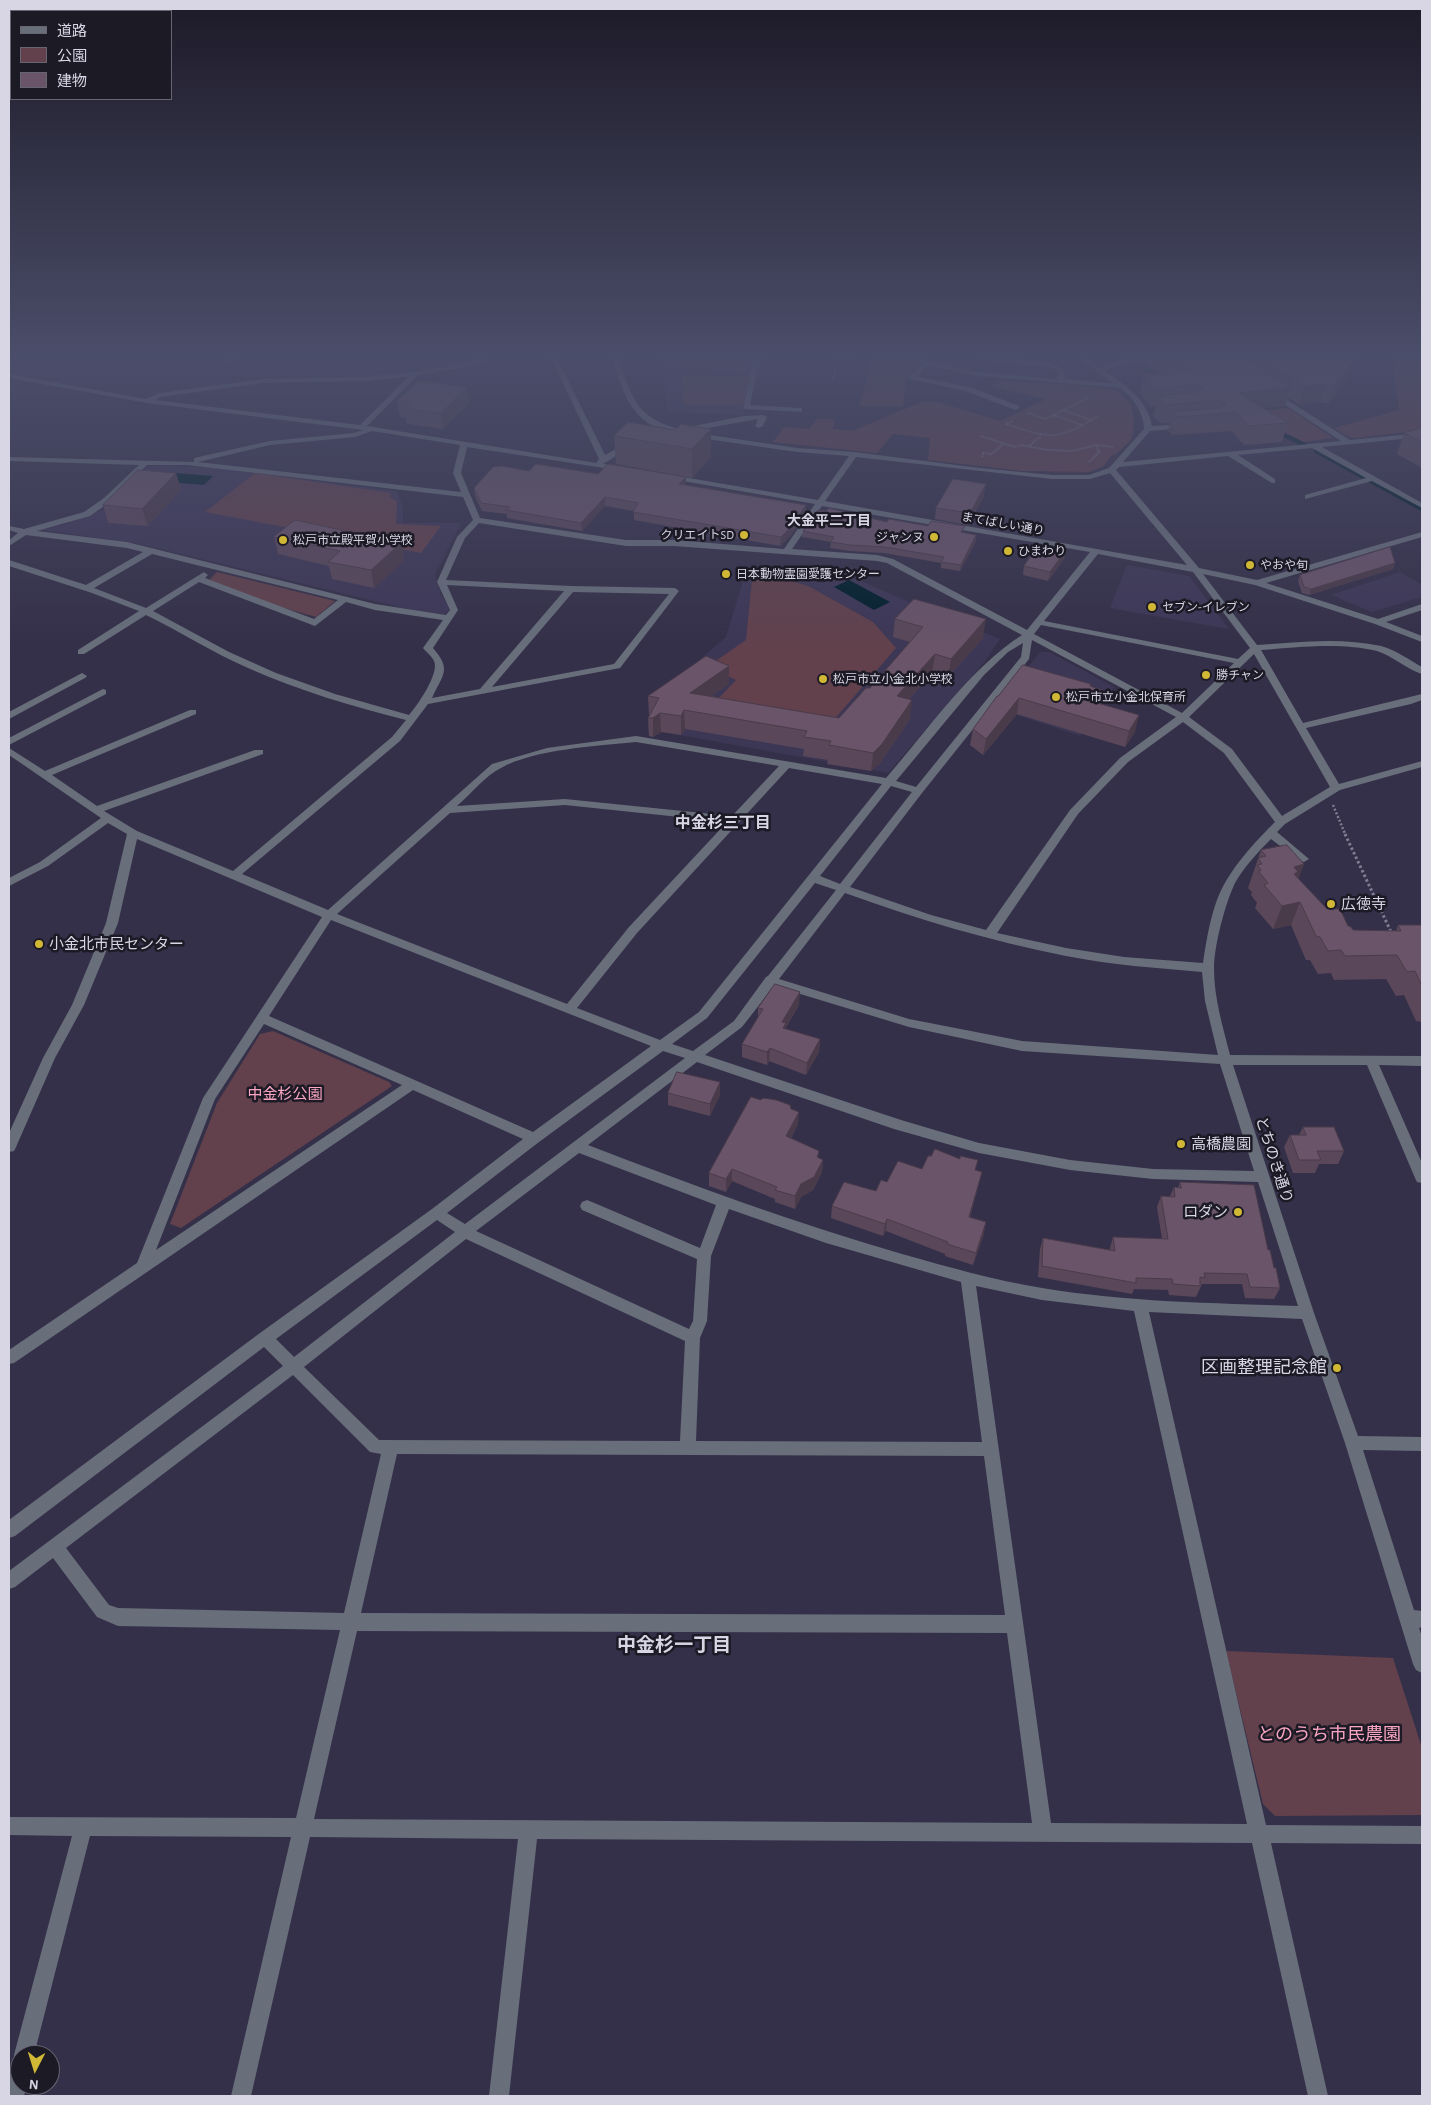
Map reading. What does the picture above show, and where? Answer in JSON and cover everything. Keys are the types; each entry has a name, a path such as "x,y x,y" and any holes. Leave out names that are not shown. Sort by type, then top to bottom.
{"street":[{"path":"187,463 223,454"},
{"path":"461,454 457,473 477,520"},
{"path":"545,454 601,462 632,471"},
{"path":"597,454 601,462"},
{"path":"601,462 614,454"},
{"path":"786,552 854,454"},
{"path":"856,454 1052,477 1090,477 1115,468 1228,454"},
{"path":"1115,468 1127,454"},
{"path":"1230,454 1272,481"},
{"path":"1329,454 1422,506"},
{"path":"9,459 75,462 187,463 465,495"},
{"path":"9,544 24,532 87,514 107,500 146,462"},
{"path":"1115,468 1255,648 1300,727 1333,794"},
{"name":"まてばしい通り","path":"659,476 1196,570 1257,584 1378,622 1422,638"},
{"path":"1308,497 1371,478"},
{"path":"477,520 626,543 674,543 877,558 890,561 1183,717 1228,751 1281,822"},
{"path":"232,876 396,739 425,702 440,669 439,661 428,648 454,610 442,582 461,537 477,520"},
{"path":"9,528 24,532 104,541 150,550 344,600 375,607 449,618"},
{"path":"1257,584 1422,534"},
{"path":"87,588 150,550"},
{"path":"9,1530 265,1338 437,1214 534,1138 663,1046 703,1015 889,782 982,673 1006,650 1028,635 1096,551"},
{"path":"9,563 87,588 146,612 252,667 294,684 412,719"},
{"path":"81,652 137,615 146,612 198,578 217,568"},
{"path":"198,578 315,623 344,600"},
{"path":"425,702 617,666 675,591 571,589 442,582"},
{"path":"482,692 571,589"},
{"path":"1378,622 1422,607"},
{"path":"1038,622 1241,662"},
{"path":"9,1581 294,1366 464,1232 738,1024 770,980 918,791 1026,657 1028,635"},
{"path":"989,935 1074,812 1124,760 1183,717 1255,648 1302,644 1356,645 1380,650 1398,657 1422,671"},
{"path":"9,716 82,676"},
{"path":"9,742 103,692"},
{"path":"1300,727 1408,702 1422,696"},
{"path":"44,775 193,712"},
{"path":"144,1264 210,1098 329,915 496,766 517,757 604,742 636,739 889,782 918,791"},
{"path":"9,752 108,818 134,833 232,876 663,1046 899,1126 979,1148 1070,1165 1153,1174 1263,1178"},
{"path":"96,810 259,752"},
{"path":"9,767 21,760"},
{"name":"とちのき通り","path":"1422,764 1333,794 1281,822 1252,852 1230,883 1214,929 1208,968 1211,1001 1225,1060 1307,1313 1415,1619 1422,1664"},
{"path":"569,1009 633,930 786,765"},
{"path":"447,810 565,802 735,820"},
{"path":"9,882 44,864 108,818"},
{"path":"9,1147 49,1058 78,1005 112,923 134,833"},
{"path":"1271,833 1304,859"},
{"path":"813,878 927,918 989,935 1066,952 1124,961 1208,968"},
{"path":"770,980 909,1023 1022,1046 1225,1060 1422,1061"},
{"path":"262,1018 534,1138"},
{"path":"1371,1061 1421,1174"},
{"path":"9,1358 410,1084"},
{"path":"578,1147 724,1203 855,1247 968,1278 1061,1297 1140,1306 1307,1313"},
{"path":"688,1447 692,1338 700,1321 704,1256 724,1203"},
{"path":"587,1206 704,1256"},
{"path":"437,1214 464,1232 692,1338"},
{"path":"968,1278 1043,1834"},
{"path":"1140,1306 1257,1834 1318,2096"},
{"path":"265,1338 376,1447 991,1449"},
{"path":"1353,1443 1422,1444"},
{"path":"240,2096 391,1446"},
{"path":"55,1546 103,1611 118,1617 351,1622 1015,1624"},
{"path":"9,1826 528,1831 1422,1835"},
{"path":"27,2045 83,1828"},
{"path":"499,2096 528,1831"}],"path":[{"path":"981,459 983,454"},
{"path":"1088,461 1096,454"},
{"path":"1333,794 1348,841 1396,941"}],"shaded area":[{"name":"松戸市立殿平賀小学校","path":"156,465 217,468 397,491 403,508 403,523 461,523 435,575 441,595 450,609 445,614 420,612 135,543 41,530 63,525 105,509 146,468"},
{"path":"1127,565 1189,576 1229,629 1110,608"},
{"name":"松戸市立小金北小学校","path":"747,568 798,572 796,580 822,583 850,576 1000,639 985,661 888,773 647,729 655,698 726,637"},
{"path":"1400,572 1422,585 1422,597 1372,612 1331,595"},
{"name":"松戸市立小金北保育所","path":"1040,652 1049,652 1114,687 1080,736 996,708"}],"green space":[{"path":"929,454 1115,454 1110,457 1104,466 1090,472 1022,471 928,460"},
{"path":"255,473 391,493 390,497 397,501 396,524 441,526 421,553 205,512"},
{"path":"217,572 335,601 316,617 274,605 209,580"},
{"path":"752,579 789,580 810,587 873,622 896,648 832,722 717,700 736,680 707,667 746,640"},
{"name":"中金杉公園","path":"273,1031 389,1082 392,1086 181,1228 170,1224 217,1103 260,1034"},
{"name":"とのうち市民農園","path":"1226,1651 1393,1658 1422,1748 1422,1815 1275,1816 1263,1804"}],"water":[{"path":"164,472 213,476 204,485 155,481"},
{"path":"849,580 890,602 874,610 834,587"}],"building":[{"path":"536,464 598,474 608,464 686,477 679,484 806,505 791,527 781,537 633,512 638,503 605,497 581,523 506,510 510,507 481,503 474,488 493,467 502,466 529,471"},
{"path":"138,470 176,473 142,509 103,505"},
{"path":"953,479 986,484 970,513 936,508"},
{"path":"829,508 887,522 889,519 928,526 931,521 965,526 961,532 976,535 961,565 941,562 944,557 885,547 831,542 834,537 803,531 818,510 826,511"},
{"path":"295,520 401,543 371,570 328,562 340,551 274,537"},
{"path":"1039,545 1066,550 1050,572 1024,566"},
{"path":"1390,547 1395,563 1311,589 1304,587 1300,575"},
{"path":"914,599 986,619 951,659 935,654 897,696 912,700 882,744 873,753 829,745 831,741 804,737 807,731 684,710 681,716 660,713 653,718 648,718 659,698 648,696 706,656 729,666 690,693 839,718 866,688 870,688 923,627 895,619"},
{"path":"1023,665 1091,684 1090,686 1102,690 1094,702 1139,715 1129,731 1019,698 986,739 973,729"},
{"path":"1287,845 1304,864 1294,867 1298,872 1294,874 1327,909 1340,909 1348,926 1353,930 1401,931 1398,925 1422,925 1422,986 1415,971 1407,972 1397,955 1345,956 1341,950 1328,951 1320,937 1316,936 1300,902 1282,906 1264,885 1268,883 1259,872 1261,870 1257,865 1262,864 1258,858 1266,856 1261,850"},
{"path":"775,984 800,992 782,1022 786,1023 783,1028 820,1039 807,1063 770,1048 767,1052 742,1044 763,1009 758,1008"},
{"path":"677,1072 720,1082 710,1104 668,1093"},
{"path":"751,1097 761,1100 763,1098 776,1100 790,1105 791,1109 799,1112 786,1136 819,1151 817,1157 823,1160 814,1177 801,1184 795,1196 775,1190 777,1187 732,1169 726,1179 709,1173"},
{"path":"1303,1127 1334,1127 1344,1151 1317,1151 1321,1160 1299,1160 1290,1135 1306,1135"},
{"path":"935,1149 960,1159 960,1156 978,1160 975,1170 982,1172 969,1217 986,1222 976,1253 947,1244 948,1242 887,1219 885,1224 832,1206 844,1182 876,1191 881,1180 887,1182 898,1161 922,1169 928,1156 931,1156"},
{"path":"1180,1182 1254,1185 1268,1250 1270,1250 1274,1268 1276,1268 1280,1288 1250,1287 1247,1274 1204,1273 1205,1278 1200,1277 1200,1286 1173,1284 1172,1279 1136,1278 1136,1283 1042,1266 1043,1238 1115,1251 1113,1237 1168,1239 1161,1196 1175,1197 1174,1187 1181,1188"}],"waterway":[{"path":"1322,454 1422,509"}],"place":[{"name":"クリエイトSD","path":"744,535"},
{"name":"ジャンヌ","path":"934,537"},
{"name":"松戸市立殿平賀小学校","path":"283,540"},
{"name":"ひまわり","path":"1008,551"},
{"name":"やおや旬","path":"1250,565"},
{"name":"日本動物霊園愛護センター","path":"726,574"},
{"name":"セブン-イレブン","path":"1152,607"},
{"name":"勝チャン","path":"1206,675"},
{"name":"松戸市立小金北小学校","path":"823,679"},
{"name":"松戸市立小金北保育所","path":"1056,697"},
{"name":"広徳寺","path":"1331,904"},
{"name":"小金北市民センター","path":"39,944"},
{"name":"高橋農園","path":"1181,1144"},
{"name":"ロダン","path":"1238,1212"},
{"name":"区画整理記念館","path":"1337,1368"}],"district":[{"name":"大金平二丁目","path":"829,521"},
{"name":"中金杉三丁目","path":"723,823"},
{"name":"中金杉一丁目","path":"674,1645"}]}
